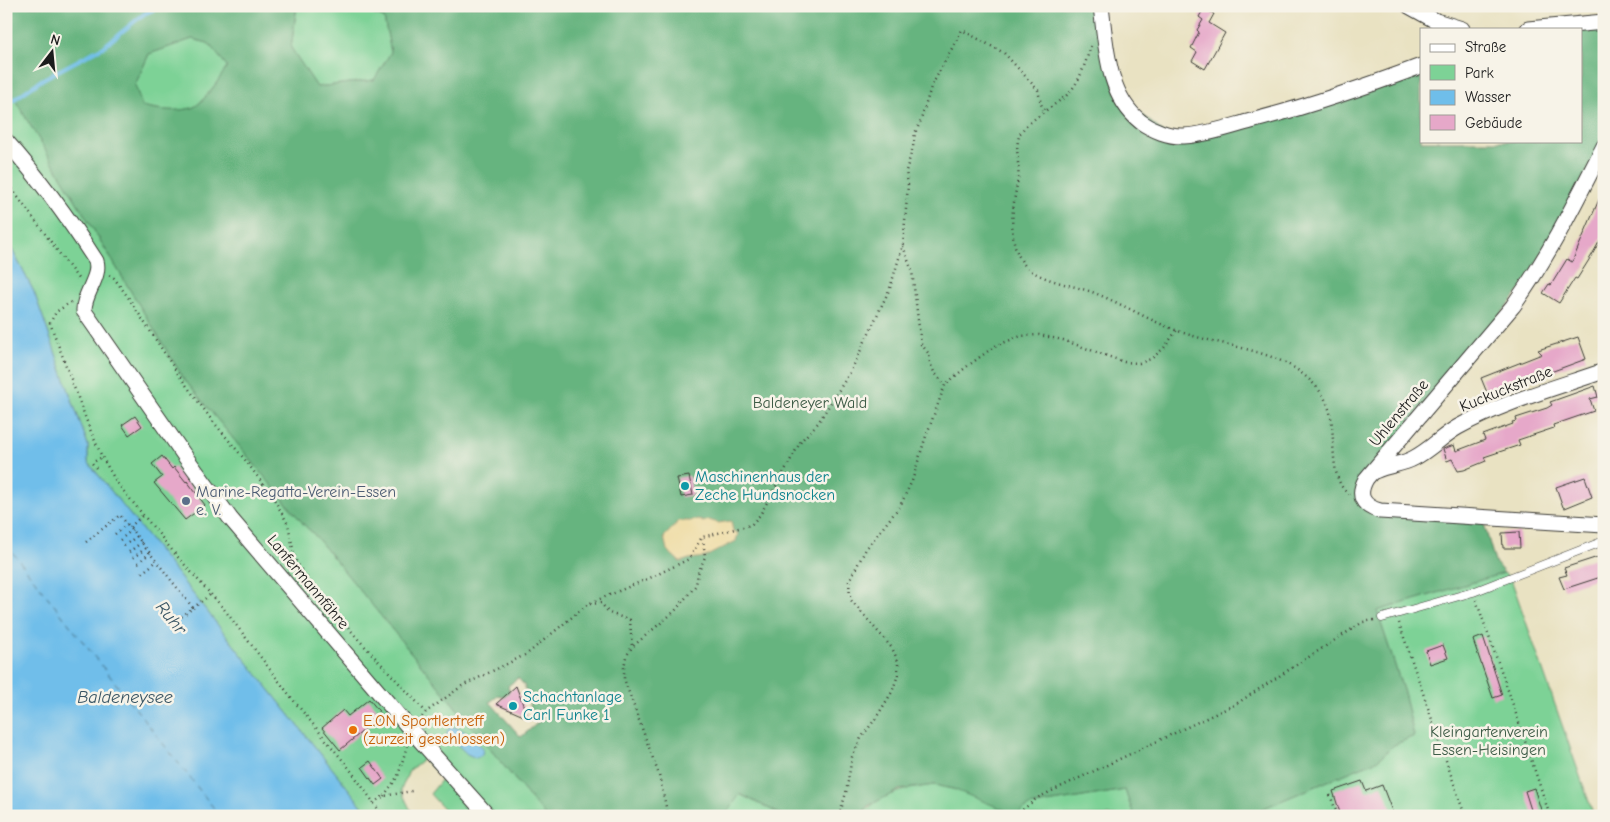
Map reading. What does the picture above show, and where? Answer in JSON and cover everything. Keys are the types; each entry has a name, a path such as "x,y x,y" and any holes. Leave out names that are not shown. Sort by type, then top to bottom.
{"street":[{"path":"1101,6 1112,76 1124,104 1142,122 1170,135 1183,136 1203,133 1272,116 1365,87 1420,66"},
{"path":"1408,6 1436,21 1459,28"},
{"path":"1539,28 1604,22"},
{"path":"6,142 23,160 95,260 86,297"},
{"name":"Uhlenstraße","path":"1361,496 1363,484 1371,473 1526,287 1550,250 1604,146"},
{"name":"Lanfermannfähre","path":"86,297 84,312 230,518 411,730 488,816"},
{"name":"Kuckuckstraße","path":"1371,473 1385,466 1417,457 1456,428 1487,413 1604,371"},
{"path":"1361,496 1372,509 1380,511 1604,525"}],"lane":[{"path":"1382,618 1473,592 1604,541"}],"path":[{"path":"95,260 114,278 123,290 178,374 274,499 288,524 295,559 303,574 358,639 426,712 462,686 528,654 588,604 652,577 689,558 702,538 752,525 760,515 801,441 818,423 851,372 890,288 903,245 908,185 906,171 915,133 931,87 962,30 1004,53 1038,90 1045,112"},
{"path":"1092,45 1079,80 1067,95 1021,132 1017,144 1018,175 1013,203 1012,226 1015,246 1023,264 1034,273 1092,292 1177,330 1206,340 1276,358 1298,371 1318,388 1329,407 1334,432 1335,467 1340,484 1348,493 1354,496 1361,496"},
{"path":"6,181 86,297 61,308 52,317 50,323 89,427 102,457 117,483 224,609 294,701 349,768 383,816"},
{"path":"903,245 912,271 921,344 929,354 934,372 945,385"},
{"path":"839,816 846,793 852,756 860,738 876,718 892,692 898,675 898,661 892,648 850,599 849,581 866,548 900,506 912,481 945,385 964,368 995,346 1021,336 1039,335 1063,340 1124,362 1139,363 1151,359 1164,348 1177,330"},
{"path":"96,468 92,463 102,457"},
{"path":"86,542 120,515 193,608"},
{"path":"115,534 143,515"},
{"path":"120,540 132,530"},
{"path":"124,546 137,536"},
{"path":"668,816 659,775 624,680 624,666 626,657 632,647 675,611 696,585 705,557 702,538"},
{"path":"129,552 142,542"},
{"path":"133,558 146,548"},
{"path":"138,563 150,553"},
{"path":"142,573 157,561"},
{"path":"1473,592 1509,692 1550,816"},
{"path":"177,620 210,594"},
{"path":"588,604 601,603 609,613 630,620 632,647"},
{"path":"1396,614 1465,816"},
{"path":"1015,816 1037,798 1236,704 1363,622 1382,618"},
{"path":"384,796 398,776 411,730"},
{"path":"373,803 384,796 412,791"},
{"path":"1330,795 1338,816"}],"green space":[{"name":"Baldeneyer Wald","path":"6,6 297,6 291,48 317,87 374,80 391,52 384,18 353,6 1097,6 1116,93 1170,138 1420,72 1420,142 1582,142 1582,29 1604,25 1604,141 1524,286 1370,472 1360,502 1483,520 1495,562 1504,573 1377,611 1405,696 1414,736 1394,745 1378,760 1245,816 1134,816 1125,790 1029,806 1017,815 953,789 934,785 899,790 868,806 861,816 784,816 740,794 725,816 545,816 184,379 6,85","holes":["192,39 208,43 227,66 212,89 201,101 192,108 180,110 154,109 142,106 135,85 149,54","518,678 524,685 530,707 541,720 521,737 490,702 499,695 506,698 510,694 508,686"]},
{"path":"297,6 353,6 384,18 391,52 374,80 317,87 291,48"},
{"path":"192,39 208,43 228,67 206,96 192,108 167,110 142,106 135,85 149,54"},
{"path":"6,85 184,379 545,816 450,816 430,794 443,778 423,759 409,771 401,790 415,816 370,816 88,462 88,445 34,292 6,238"},
{"name":"Kleingartenverein Essen-Heisingen","path":"1504,573 1511,579 1594,816 1245,816 1378,760 1394,745 1414,736 1405,696 1377,611"},
{"path":"934,785 1029,806 1125,790 1134,816 861,816 876,802 894,793"},
{"path":"739,794 784,816 725,816"}],"sand":[{"path":"698,519 703,522 709,520 718,523 731,521 733,531 738,533 736,541 705,557 680,562 667,550 664,537 679,521"}],"water":[{"name":"Baldeneysee","path":"6,238 34,292 88,445 88,462 370,816 6,816"},
{"path":"450,727 464,731 472,738 483,748 482,755 476,758 467,754 447,735"}],"building":[{"path":"1204,8 1214,14 1209,23 1225,33 1205,69 1192,61 1197,52 1191,48 1199,32 1197,30 1203,20 1199,17"},
{"path":"1604,188 1604,233 1577,279 1575,278 1559,303 1543,293 1549,284 1551,285 1567,259 1572,262"},
{"path":"1578,337 1586,359 1488,395 1481,378 1542,354 1538,350"},
{"path":"1595,386 1598,397 1590,399 1594,411 1553,425 1554,428 1518,440 1520,445 1484,457 1486,461 1464,470 1458,471 1452,459 1447,461 1443,449 1454,445 1456,451 1485,440 1483,435 1513,424 1512,422 1517,421 1516,418 1547,408 1552,405 1550,402"},
{"path":"135,416 142,426 129,435 122,425"},
{"path":"162,456 172,469 174,467 187,481 205,505 185,520 154,483 162,477 152,464"},
{"name":"Maschinenhaus der Zeche Hundsnocken","path":"689,476 693,495 681,497 677,478"},
{"path":"1585,477 1592,497 1565,508 1563,507 1556,487"},
{"path":"1519,532 1520,548 1503,548 1502,533"},
{"path":"1601,556 1604,565 1604,576 1564,589 1559,577 1567,575 1564,568"},
{"path":"1483,636 1502,695 1493,698 1473,640"},
{"path":"1443,645 1448,658 1430,664 1426,651"},
{"path":"516,686 528,718 496,704"},
{"name":"E.ON Sportlertreff (zurzeit geschlossen)","path":"369,699 382,715 340,750 322,728 343,710 348,716"},
{"path":"370,761 383,779 375,785 362,767"},
{"path":"1362,781 1366,791 1382,785 1394,816 1341,816 1333,791"},
{"path":"1534,788 1543,816 1533,816 1525,791"}],"waterway":[{"path":"6,105 43,79 103,47 144,14 162,6"}],"ferry route":[{"path":"6,544 220,816"}],"place":[{"name":"Maschinenhaus der Zeche Hundsnocken","path":"685,486"},
{"name":"Marine-Regatta-Verein-Essen e. V.","path":"186,501"},
{"name":"Schachtanlage Carl Funke 1","path":"513,706"},
{"name":"E.ON Sportlertreff (zurzeit geschlossen)","path":"353,730"}],"water label":[{"name":"Ruhr","path":"171,618"}]}
